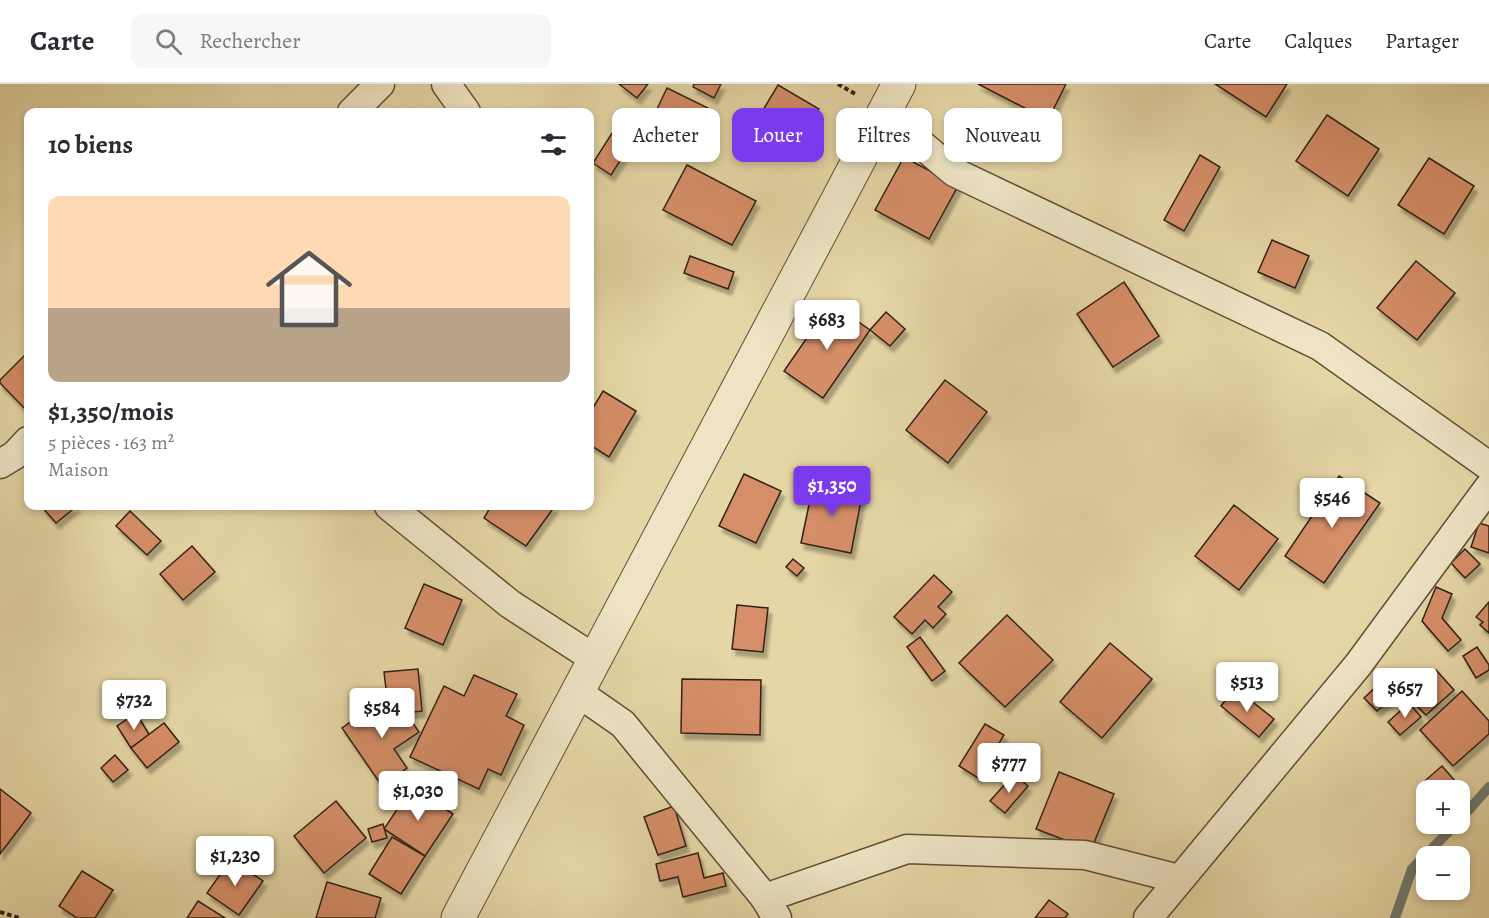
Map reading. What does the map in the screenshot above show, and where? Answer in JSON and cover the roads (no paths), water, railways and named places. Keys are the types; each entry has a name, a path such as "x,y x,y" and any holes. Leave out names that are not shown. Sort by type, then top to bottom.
{"street":[{"path":"356,108 380,84"},
{"path":"446,84 463,108"},
{"path":"885,108 899,84"},
{"path":"932,153 954,172 1320,346 1489,466"},
{"path":"459,918 857,162"},
{"path":"0,464 15,455 24,445"},
{"path":"1148,918 1358,664 1489,487"},
{"path":"394,510 510,604 595,659"},
{"path":"578,692 623,724 771,908 907,849 1085,855 1179,879"}],"waterway":[{"path":"1470,809 1489,787"},
{"path":"1395,918 1412,869 1446,834"}]}
